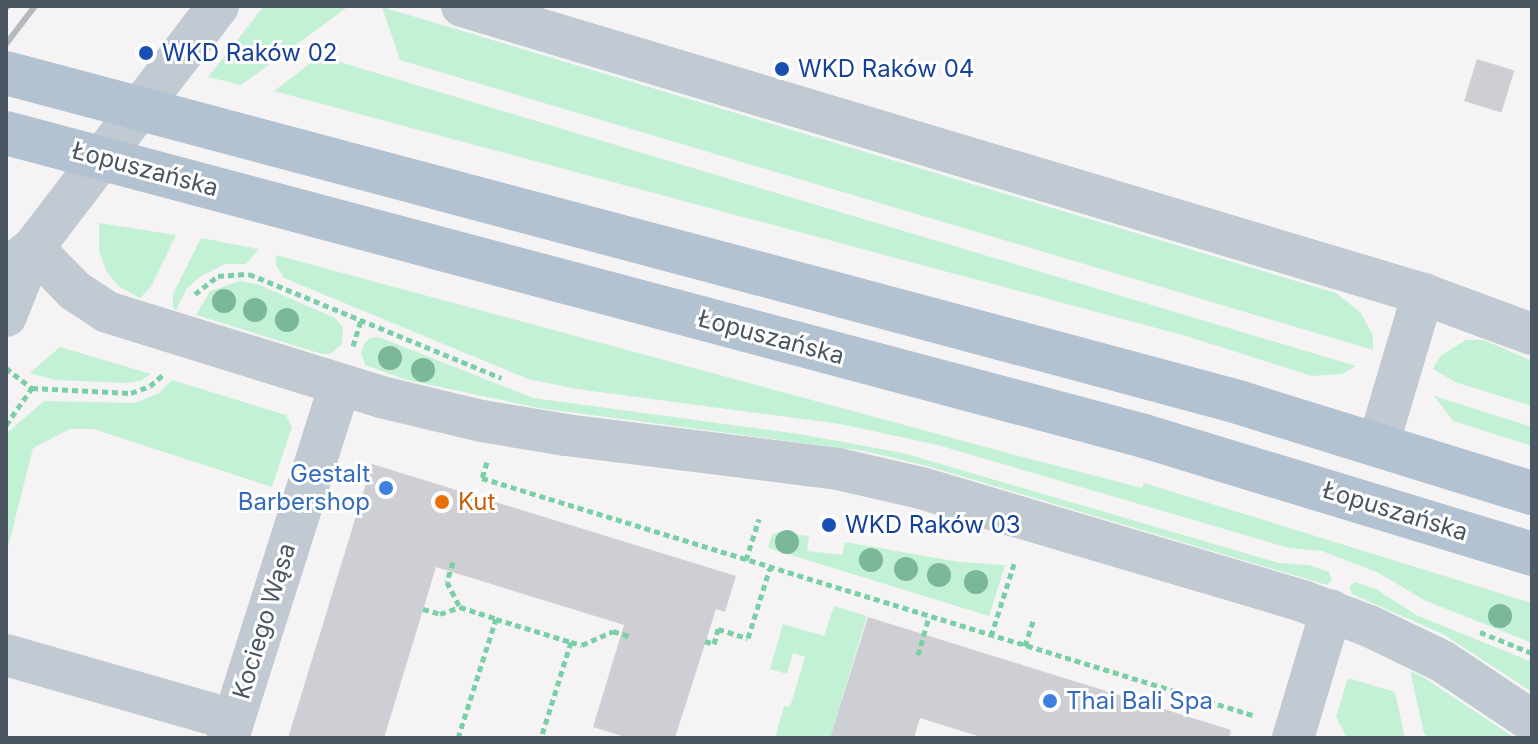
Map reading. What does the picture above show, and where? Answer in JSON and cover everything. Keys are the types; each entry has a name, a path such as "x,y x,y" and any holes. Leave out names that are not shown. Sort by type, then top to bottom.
{"main road":[{"path":"6,73 1225,398 1532,493"},
{"name":"Łopuszańska","path":"6,133 1144,436 1532,554"}],"street":[{"path":"6,316 20,259 124,133 218,6"},
{"path":"462,6 1423,294 1532,334"},
{"path":"20,259 107,312 340,385 496,423 852,472 921,488 1331,611 1442,661 1532,721"},
{"path":"1378,445 1423,294"},
{"name":"Kociego Wąsa","path":"6,655 230,729 340,385"},
{"path":"1294,733 1331,611"}],"path":[{"path":"6,368 32,388 131,393 155,383 169,367"},
{"path":"6,425 32,388"},
{"path":"487,461 482,478 1025,646 1294,733"},
{"path":"746,560 759,519"},
{"path":"991,636 1017,556"},
{"path":"453,562 447,582 460,607"},
{"path":"705,641 714,644 718,629 748,638 770,568"},
{"path":"423,609 440,614 460,607 582,645 613,631 631,637"},
{"path":"918,655 929,617"},
{"path":"458,738 496,619"},
{"path":"1025,646 1034,619"},
{"path":"541,738 571,642"}],"green space":[{"path":"264,6 349,6 241,85 208,77"},
{"path":"382,7 1336,293 1361,313 1373,336 1373,350 400,60"},
{"path":"320,56 1356,366 1342,374 1312,376 1186,336 274,91"},
{"path":"99,223 176,235 151,287 140,298 118,286 107,272 99,252"},
{"path":"201,238 259,249 246,264 225,264 201,276 187,288 176,310 173,308 173,294"},
{"path":"276,255 1015,455 1142,488 1144,483 1532,603 1532,643 1424,600 1379,573 1322,551 1289,548 938,445 840,424 577,389 528,379 284,278 276,265"},
{"path":"240,281 257,284 335,318 343,327 342,344 330,354 322,354 196,315 210,291"},
{"path":"379,337 533,398 799,434 903,453 1279,563 1309,565 1329,572 1332,580 1327,585 927,466 864,451 539,408 407,380 365,365 361,352 364,344 370,338"},
{"path":"1466,340 1484,340 1532,361 1532,406 1455,382 1433,369 1440,356"},
{"path":"60,347 151,374 140,381 125,383 56,380 30,373"},
{"path":"172,380 286,415 292,427 272,487 93,429 70,429 33,448 6,555 6,434 44,401 135,403 159,393"},
{"path":"1434,396 1532,427 1532,446 1453,421"},
{"path":"778,532 809,536 807,551 842,555 845,542 959,562 1005,565 989,616 768,548 772,535"},
{"path":"1355,582 1376,589 1416,615 1532,662 1532,692 1443,634 1352,594 1349,587"},
{"path":"834,606 867,616 830,738 775,738 784,706 790,707 805,657 793,653 787,674 770,669 783,624 824,636"},
{"path":"1410,671 1515,738 1429,738 1424,733"},
{"path":"1348,678 1395,692 1405,738 1347,738 1336,717"}],"building":[{"path":"1477,59 1514,70 1501,112 1464,101"},
{"path":"372,464 736,576 725,612 716,609 675,738 628,738 593,727 624,625 436,567 384,738 288,738"},
{"path":"868,617 1231,730 1229,738 984,738 920,718 914,738 830,738"}],"railway":[{"path":"6,44 35,6"}],"place":[{"name":"WKD Raków 02","path":"146,53"},
{"name":"WKD Raków 04","path":"782,69"},
{"name":"Gestalt Barbershop","path":"386,488"},
{"name":"Kut","path":"442,502"},
{"name":"WKD Raków 03","path":"829,525"},
{"name":"Thai Bali Spa","path":"1050,701"}]}
